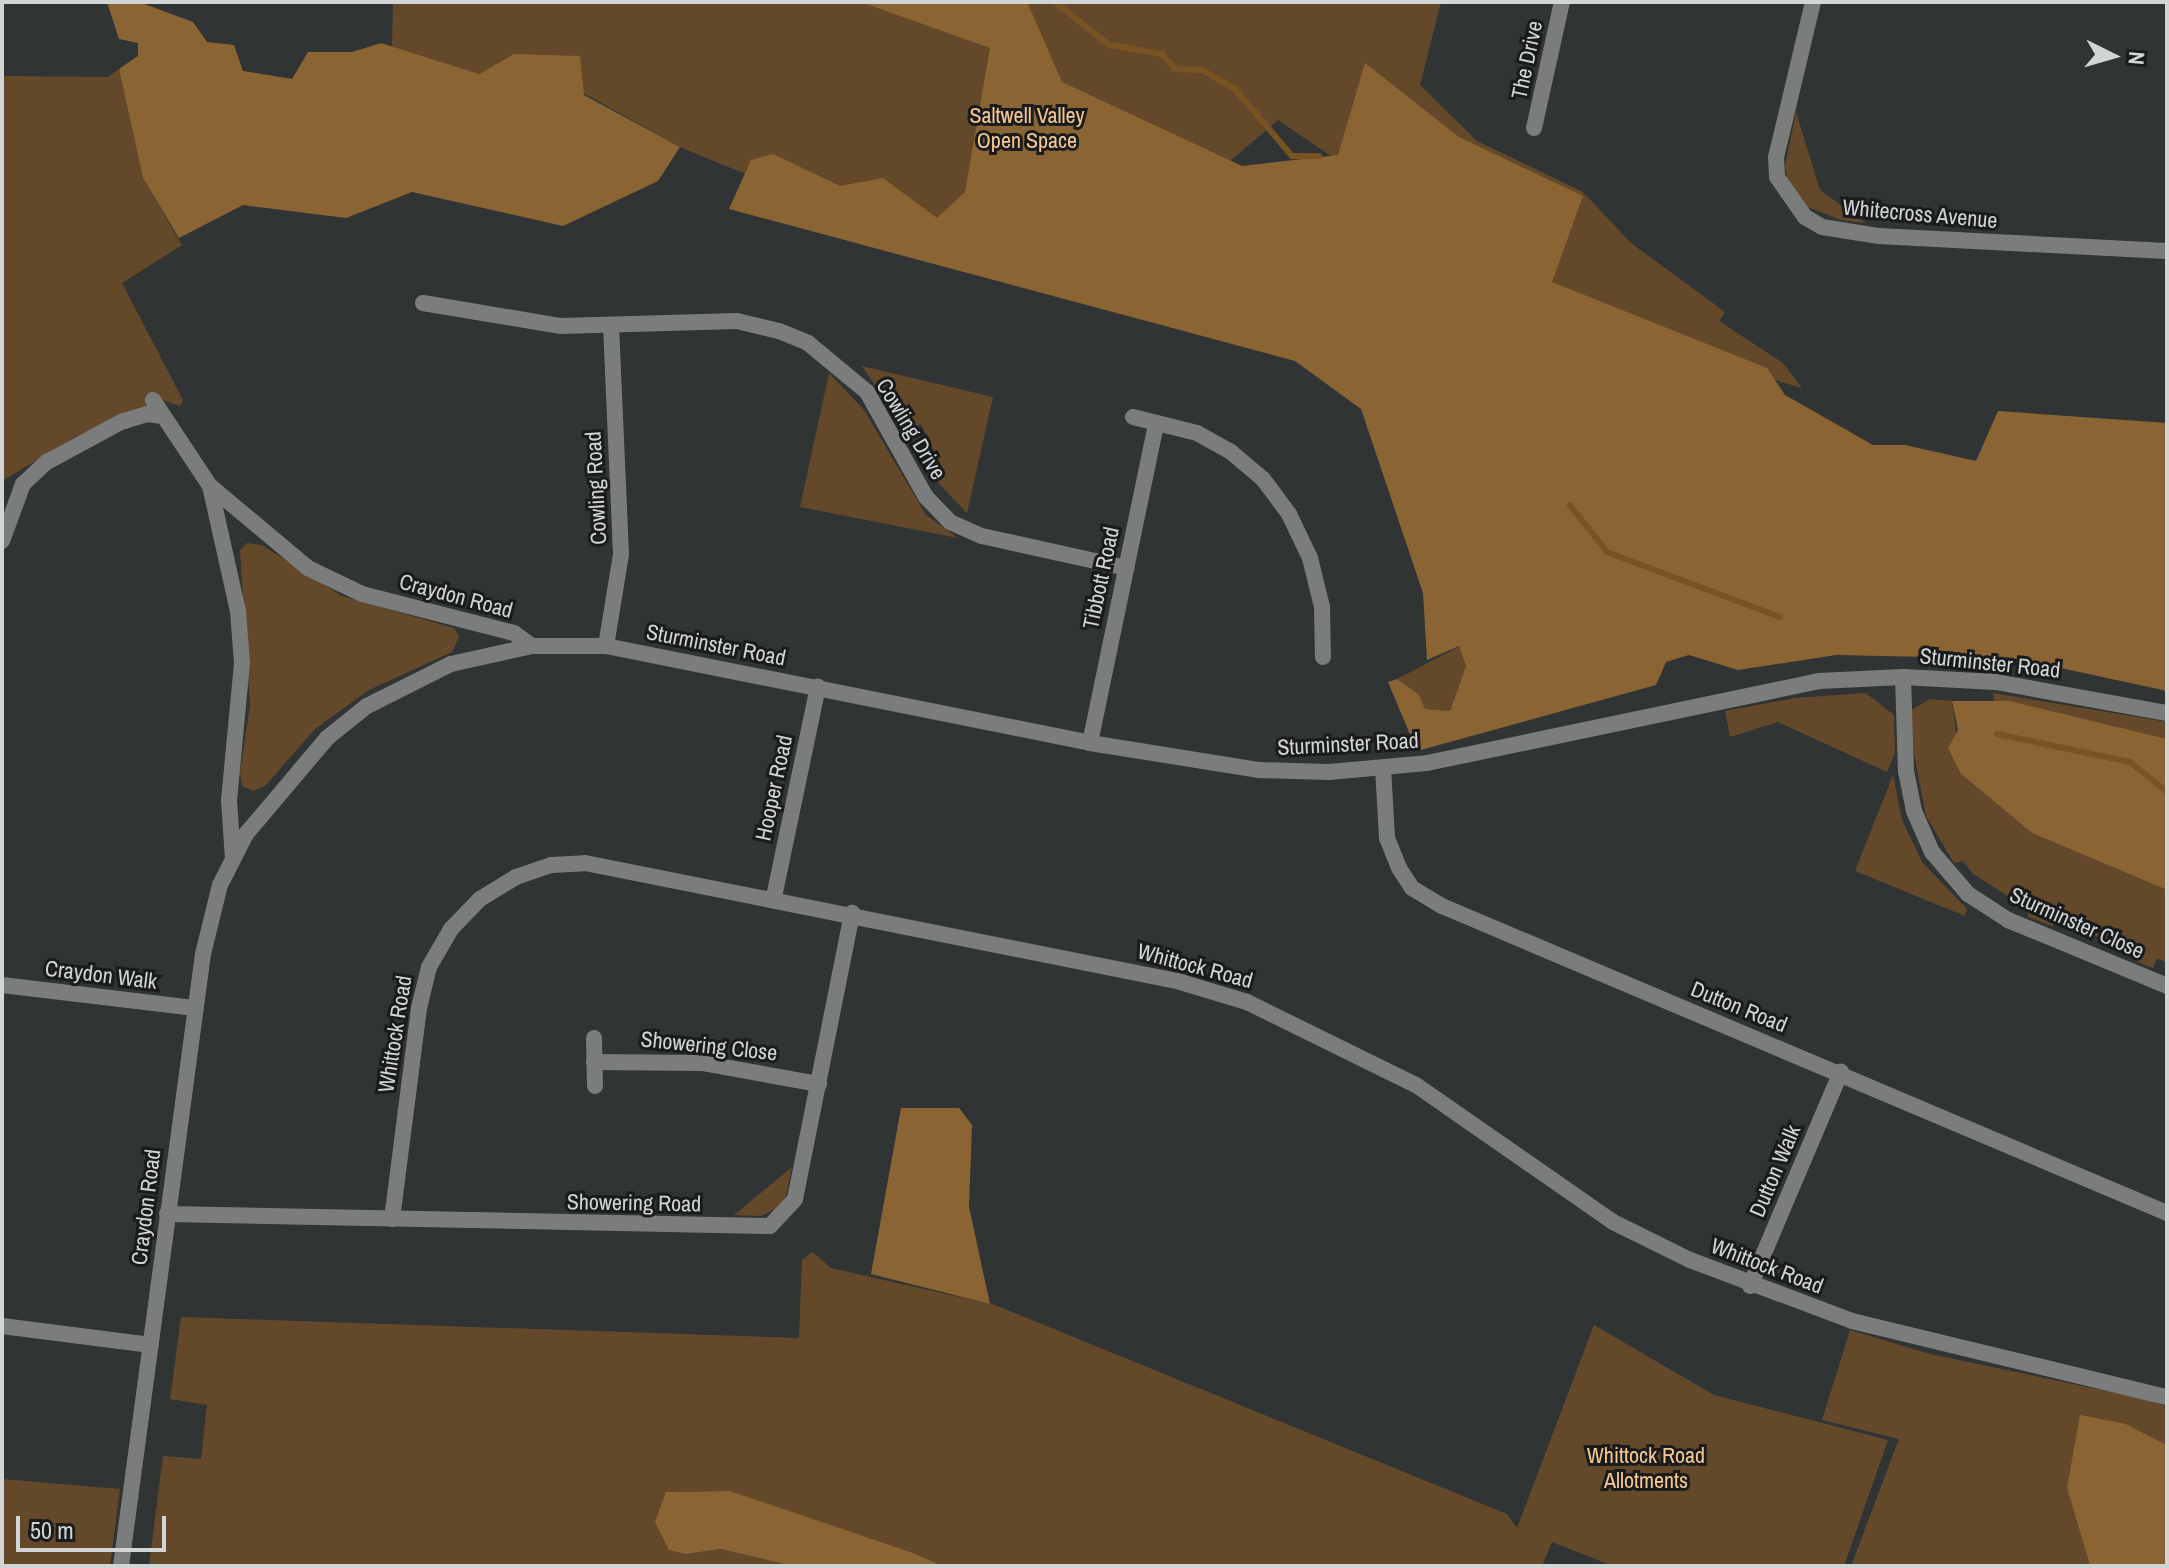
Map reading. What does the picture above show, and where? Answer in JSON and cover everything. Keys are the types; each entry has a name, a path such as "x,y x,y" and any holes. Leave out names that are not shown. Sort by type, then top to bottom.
{"street":[{"name":"The Drive","path":"1534,128 1562,2"},
{"name":"Whitecross Avenue","path":"1813,2 1776,157 1777,177 1805,217 1822,227 1879,236 2167,251"},
{"name":"Cowling Drive","path":"423,303 514,322 611,327 737,321 808,343 867,392 926,497 950,522 982,536 1126,568"},
{"name":"Cowling Road","path":"606,646 621,554 611,327"},
{"name":"Craydon Road","path":"153,400 210,486 308,568 362,594 514,633 532,646"},
{"path":"2,541 23,484 47,462 121,422 147,414 163,416"},
{"path":"1133,417 1197,433 1231,452 1263,479 1289,514 1310,558 1322,607 1323,657"},
{"name":"Tibbott Road","path":"1090,743 1156,423"},
{"name":"Craydon Road","path":"210,486 238,611 242,663 229,801 233,858"},
{"name":"Sturminster Road","path":"532,646 606,646 1090,743 1258,770 1383,768 1788,686 1903,677 2046,689 2167,713"},
{"name":"Craydon Road","path":"121,1566 196,1008 211,918 233,858 294,772 367,706 451,664 532,646"},
{"name":"Sturminster Close","path":"1903,677 1906,771 1914,811 1932,852 1968,894 2008,920 2167,986"},
{"name":"Hooper Road","path":"774,897 818,687"},
{"name":"Dutton Road","path":"1383,768 1387,838 1412,888 1493,928 1841,1072 2167,1213"},
{"name":"Whittock Road","path":"392,1219 419,1008 429,967 451,929 480,899 516,877 551,865 585,863 774,897 1177,981 1260,1007 1416,1085 1613,1222 1750,1286 1852,1321 2167,1397"},
{"name":"Showering Road","path":"167,1214 770,1226 795,1199 852,913"},
{"name":"Craydon Walk","path":"2,985 196,1008"},
{"path":"594,1038 595,1086"},
{"name":"Showering Close","path":"594,1062 702,1063 819,1084"},
{"name":"Dutton Walk","path":"1750,1286 1841,1072"},
{"path":"2,1326 151,1345"}],"green space":[{"path":"107,2 139,2 193,22 207,42 234,45 243,71 292,79 308,52 352,52 381,43 479,74 514,54 580,56 584,95 680,147 658,181 563,226 412,192 346,218 243,205 179,238 143,178 119,69 138,56 138,43 119,39"},
{"name":"Saltwell Valley Open Space","path":"393,2 1441,2 1420,85 1477,141 1583,192 1631,243 1725,312 1719,321 1783,363 1802,388 1660,346 1409,209 1278,120 1209,179 1035,255 738,171 680,147 514,54 479,74 392,47"},
{"path":"861,2 1027,2 1062,82 1242,166 1338,155 1365,63 1459,137 1583,196 1552,282 1767,368 1785,395 1873,445 1905,445 1976,461 1998,411 2167,423 2167,691 2019,659 1836,655 1738,670 1689,655 1666,662 1656,685 1417,751 1388,682 1397,679 1419,695 1425,709 1450,711 1466,666 1459,646 1427,660 1423,593 1361,409 1295,361 729,209 751,160 773,154 840,186 883,178 937,218 965,192 990,48"},
{"path":"119,69 143,178 182,245 122,283 183,400 180,406 163,400 75,437 2,481 2,76 108,77"},
{"path":"1796,112 1820,190 1866,223 1841,220 1805,206 1788,180 1785,167"},
{"path":"862,366 993,397 967,513 930,474 941,465 921,424 907,433"},
{"path":"829,373 864,410 926,515 958,538 800,507"},
{"path":"247,543 262,545 342,596 454,628 459,637 452,652 369,690 315,729 265,786 253,791 242,786 240,772 250,706 240,550"},
{"path":"1460,646 1466,666 1450,711 1425,709 1397,679"},
{"path":"1866,693 1894,715 1895,753 1887,772 1778,722 1730,737 1725,711 1795,698"},
{"path":"1993,693 2167,722 2167,739 1994,701"},
{"path":"1930,699 1952,701 1961,774 2032,833 2167,890 2167,963 2157,958 2153,968 2135,961 2133,951 2058,921 2052,926 2028,917 2027,908 1973,874 1963,861 1954,863 1926,816 1914,753 1911,710"},
{"path":"1952,701 2009,701 2167,739 2167,890 2032,833 1961,774 1948,748 1958,730"},
{"path":"1893,775 1902,820 1922,862 1967,909 1965,916 1855,871"},
{"path":"901,1108 959,1108 972,1125 969,1207 990,1304 871,1274"},
{"path":"792,1167 786,1196 775,1209 761,1216 734,1215"},
{"name":"Whittock Road Allotments","path":"812,1252 831,1268 995,1305 1507,1514 1517,1528 1594,1325 1714,1395 1888,1440 1844,1566 1613,1566 1552,1542 1542,1566 942,1566 730,1491 666,1492 687,1554 721,1549 793,1566 149,1566 163,1456 201,1459 207,1405 170,1399 181,1317 799,1338 802,1260"},
{"path":"1850,1330 1930,1354 2149,1400 2167,1407 2167,1445 2126,1424 2067,1488 2090,1566 1851,1566 1899,1439 1822,1420"},
{"path":"2080,1415 2126,1424 2167,1445 2167,1566 2090,1566 2067,1488"},
{"path":"2,1479 120,1489 110,1566 2,1566"},
{"path":"730,1491 913,1553 942,1566 793,1566 721,1549 686,1554 669,1550 655,1522 666,1492"}],"waterway":[{"path":"1055,2 1109,45 1162,54 1175,69 1202,70 1236,90 1292,156 1319,156"},
{"path":"1570,505 1607,552 1780,617"},
{"path":"1997,734 2130,762 2167,792"}]}
